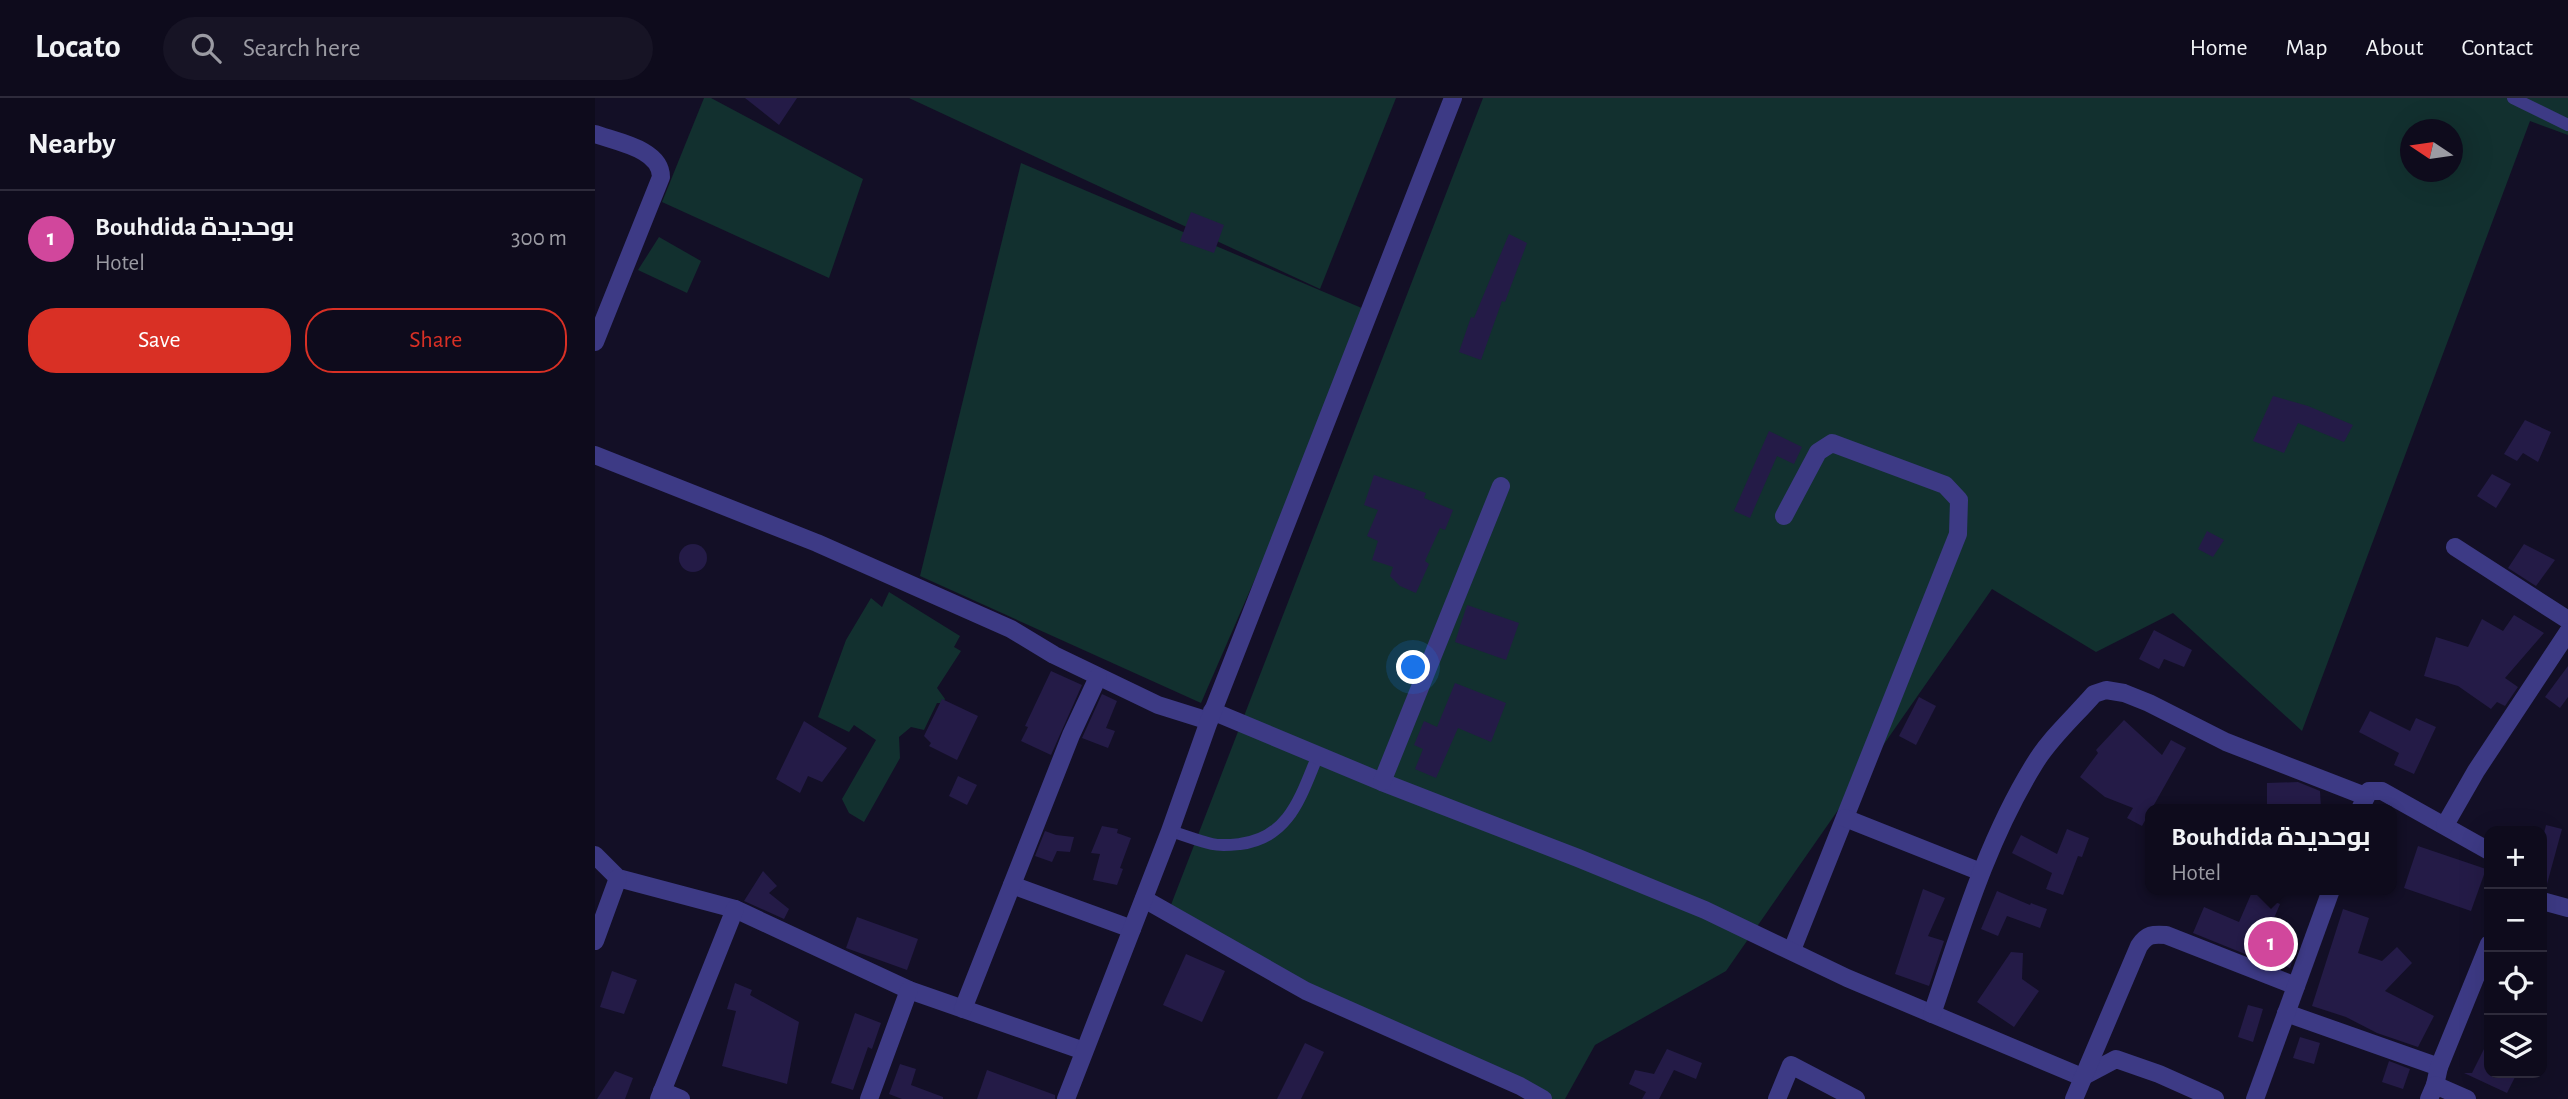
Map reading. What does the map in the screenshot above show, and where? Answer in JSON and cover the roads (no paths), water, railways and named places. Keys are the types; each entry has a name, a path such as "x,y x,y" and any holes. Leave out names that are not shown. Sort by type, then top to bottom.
{"street":[{"path":"1066,1099 1170,831 1210,716 1453,98"},
{"path":"595,134 656,159 661,168 661,177 595,342"},
{"path":"1784,516 1818,452 1832,443 1945,485 1959,500 1958,534 1792,950"},
{"path":"595,455 829,548 1011,629 1054,656 1158,705 1210,716 1318,755 1604,868 1705,910 1847,978 2082,1077"},
{"path":"1382,782 1501,485"},
{"path":"2455,547 2568,620"},
{"path":"2445,825 2476,771 2568,632"},
{"path":"963,1009 1071,735 1098,677"},
{"path":"1932,1014 1981,872 2036,761 2094,694 2106,690 2124,693 2149,703 2226,742 2363,803 2369,791 2382,791 2484,848"},
{"path":"1845,818 1981,872"},
{"path":"595,855 618,878 735,909 909,990 1084,1051"},
{"path":"595,941 618,878"},
{"path":"1012,885 1132,929"},
{"path":"2255,1099 2329,895"},
{"path":"1144,899 1306,991 1520,1086 1543,1099"},
{"path":"2547,901 2568,908"},
{"path":"681,1099 661,1095 735,909"},
{"path":"2074,1099 2139,946 2152,934 2166,935 2296,986"},
{"path":"2434,1084 2486,952"},
{"path":"869,1099 909,990"},
{"path":"2286,1013 2467,1099"},
{"path":"2082,1077 2116,1059 2159,1074 2215,1099"},
{"path":"1777,1099 1791,1065 1856,1099"}],"lane":[{"path":"2513,98 2568,125"},
{"path":"1170,831 1213,844 1229,845 1262,839 1283,824 1296,808 1318,755"}],"place":[{"name":"Bouhdida بوحديدة","path":"2271,944"}]}
